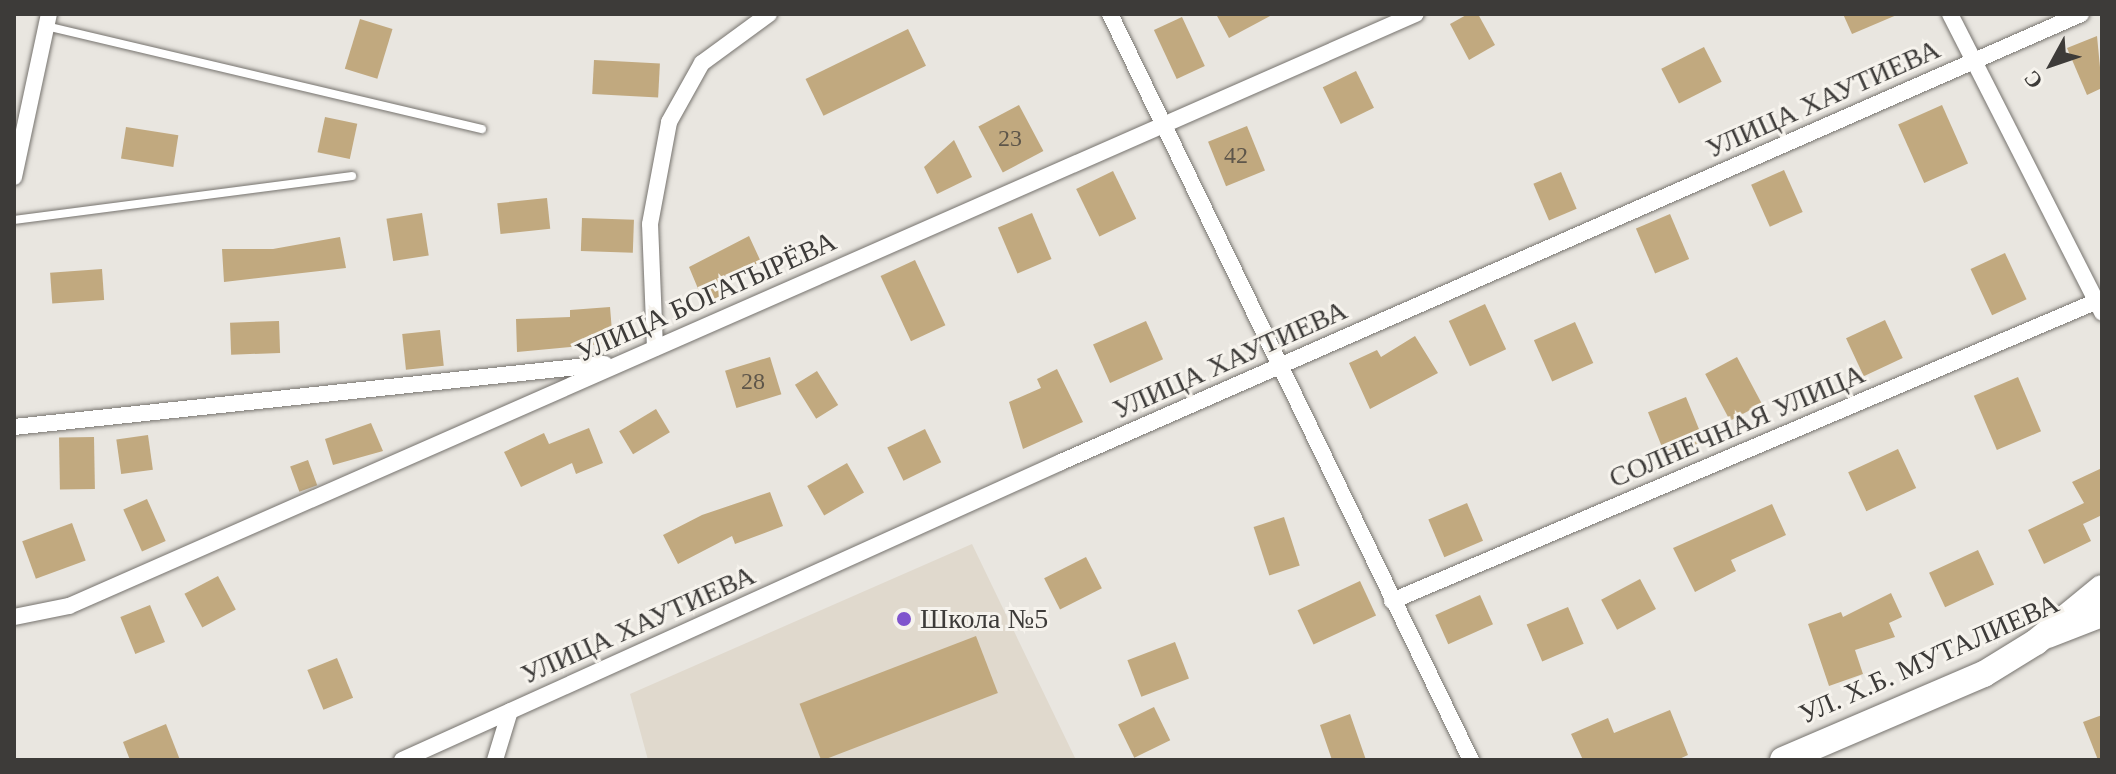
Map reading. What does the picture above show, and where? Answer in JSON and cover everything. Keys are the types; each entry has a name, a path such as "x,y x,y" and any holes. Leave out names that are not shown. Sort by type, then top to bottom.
{"main road":[{"path":"2036,642 2102,588"},
{"name":"УЛ. Х.Б. МУТАЛИЕВА","path":"1783,760 1984,674 2036,642"}],"street":[{"path":"655,348 650,224 669,122 702,63 769,14"},
{"path":"1110,14 1471,760"},
{"name":"УЛИЦА БОГАТЫРЁВА","path":"14,617 69,606 1416,14"},
{"path":"1950,14 2100,304"},
{"name":"УЛИЦА ХАУТИЕВА","path":"402,760 1280,366 2081,14"},
{"path":"14,177 47,20"},
{"name":"СОЛНЕЧНАЯ УЛИЦА","path":"1392,601 2100,304"},
{"path":"14,427 622,362"},
{"name":"УЛ. Х.Б. МУТАЛИЕВА","path":"2036,642 2102,616"},
{"path":"495,760 510,711"}],"lane":[{"path":"47,20 482,129"},
{"path":"14,220 352,176"}],"shaded area":[{"name":"Школа №5","path":"972,544 1076,760 648,760 630,694"}],"building":[{"path":"1216,14 1274,14 1229,38"},
{"path":"1468,14 1478,14 1495,45 1469,60 1450,24"},
{"path":"1843,14 1899,14 1852,34"},
{"path":"1182,17 1205,66 1177,79 1154,30"},
{"path":"360,19 393,29 377,79 345,69"},
{"path":"908,29 926,66 824,116 806,79"},
{"path":"2097,36 2102,88 2087,95 2067,48"},
{"path":"1704,47 1722,82 1679,104 1661,69"},
{"path":"594,60 660,63 658,97 592,94"},
{"path":"1356,71 1374,108 1341,124 1323,87"},
{"path":"1019,105 1043,151 1003,173 978,127"},
{"path":"1942,105 1968,163 1924,183 1898,125"},
{"path":"325,117 357,124 350,159 318,152"},
{"path":"1247,126 1265,171 1226,186 1208,142"},
{"path":"126,127 178,135 173,167 121,159"},
{"path":"954,140 972,177 937,194 924,167"},
{"path":"1784,170 1803,212 1770,227 1751,185"},
{"path":"1113,171 1136,219 1099,237 1076,189"},
{"path":"1561,172 1577,209 1549,221 1533,184"},
{"path":"547,198 550,229 501,234 497,203"},
{"path":"422,213 429,255 393,261 386,219"},
{"path":"1032,213 1052,259 1017,273 998,227"},
{"path":"1670,214 1689,259 1655,274 1636,228"},
{"path":"582,218 634,220 633,253 581,251"},
{"path":"749,236 761,262 721,277 728,293 704,303 689,267"},
{"path":"340,237 346,268 224,282 222,249 273,249"},
{"path":"2005,253 2027,299 1992,315 1971,269"},
{"path":"915,260 945,325 911,341 881,276"},
{"path":"102,269 104,300 52,304 50,273"},
{"path":"1485,304 1506,349 1470,366 1449,321"},
{"path":"610,307 613,343 517,352 516,319 570,317 570,310"},
{"path":"1885,320 1903,358 1864,376 1846,338"},
{"path":"279,321 280,353 231,355 230,323"},
{"path":"1146,321 1163,359 1110,383 1093,345"},
{"path":"1575,322 1593,363 1552,381 1534,340"},
{"path":"440,330 444,366 406,370 402,334"},
{"path":"1415,336 1438,373 1370,409 1349,363 1377,350 1381,357"},
{"path":"770,357 781,394 736,408 725,371"},
{"path":"1737,357 1762,404 1730,421 1705,374"},
{"path":"1057,369 1083,422 1023,449 1009,402 1041,388 1037,379"},
{"path":"817,371 838,405 816,419 795,385"},
{"path":"2018,377 2041,431 1997,450 1974,396"},
{"path":"1686,397 1704,442 1666,457 1648,412"},
{"path":"656,409 670,432 633,454 619,431"},
{"path":"371,423 383,451 333,465 325,439"},
{"path":"589,428 603,463 576,474 572,463 521,487 504,452 544,433 549,444"},
{"path":"925,429 941,462 903,481 887,447"},
{"path":"148,435 153,470 121,474 116,439"},
{"path":"94,437 95,489 60,490 59,438"},
{"path":"1898,449 1916,488 1866,511 1848,472"},
{"path":"308,460 317,485 299,492 290,466"},
{"path":"847,463 864,492 824,515 807,486"},
{"path":"2102,468 2102,515 2083,524 2091,541 2044,564 2028,530 2084,503 2072,482"},
{"path":"770,492 783,526 735,544 732,536 678,564 663,535 702,515"},
{"path":"147,499 166,541 142,552 123,510"},
{"path":"1467,503 1483,541 1444,557 1428,519"},
{"path":"1772,504 1786,535 1731,560 1736,571 1695,592 1673,548"},
{"path":"1284,517 1300,566 1269,575 1254,527"},
{"path":"72,523 86,561 36,579 22,541"},
{"path":"1978,550 1994,584 1945,607 1929,573"},
{"path":"1086,557 1102,588 1060,610 1044,578"},
{"path":"218,576 236,610 202,627 184,594"},
{"path":"1640,579 1656,609 1617,630 1601,600"},
{"path":"1360,581 1376,615 1314,645 1297,610"},
{"path":"1891,593 1902,617 1889,623 1895,637 1855,650 1863,674 1829,686 1808,624 1841,612 1843,617"},
{"path":"1480,595 1493,624 1448,644 1435,615"},
{"path":"150,605 165,642 135,654 120,617"},
{"path":"1568,607 1584,644 1542,661 1527,625"},
{"path":"976,636 998,693 823,760 800,704"},
{"path":"1175,642 1189,678 1141,697 1127,660"},
{"path":"337,658 353,698 323,710 307,670"},
{"path":"1154,707 1170,740 1134,758 1118,725"},
{"path":"1670,710 1688,755 1677,760 1583,760 1571,734 1608,718 1614,733"},
{"path":"1350,714 1366,760 1332,760 1320,725"},
{"path":"2102,715 2102,760 2098,760 2083,722"},
{"path":"166,724 180,760 130,760 123,742"}],"place":[{"name":"Школа №5","path":"904,619"}]}
